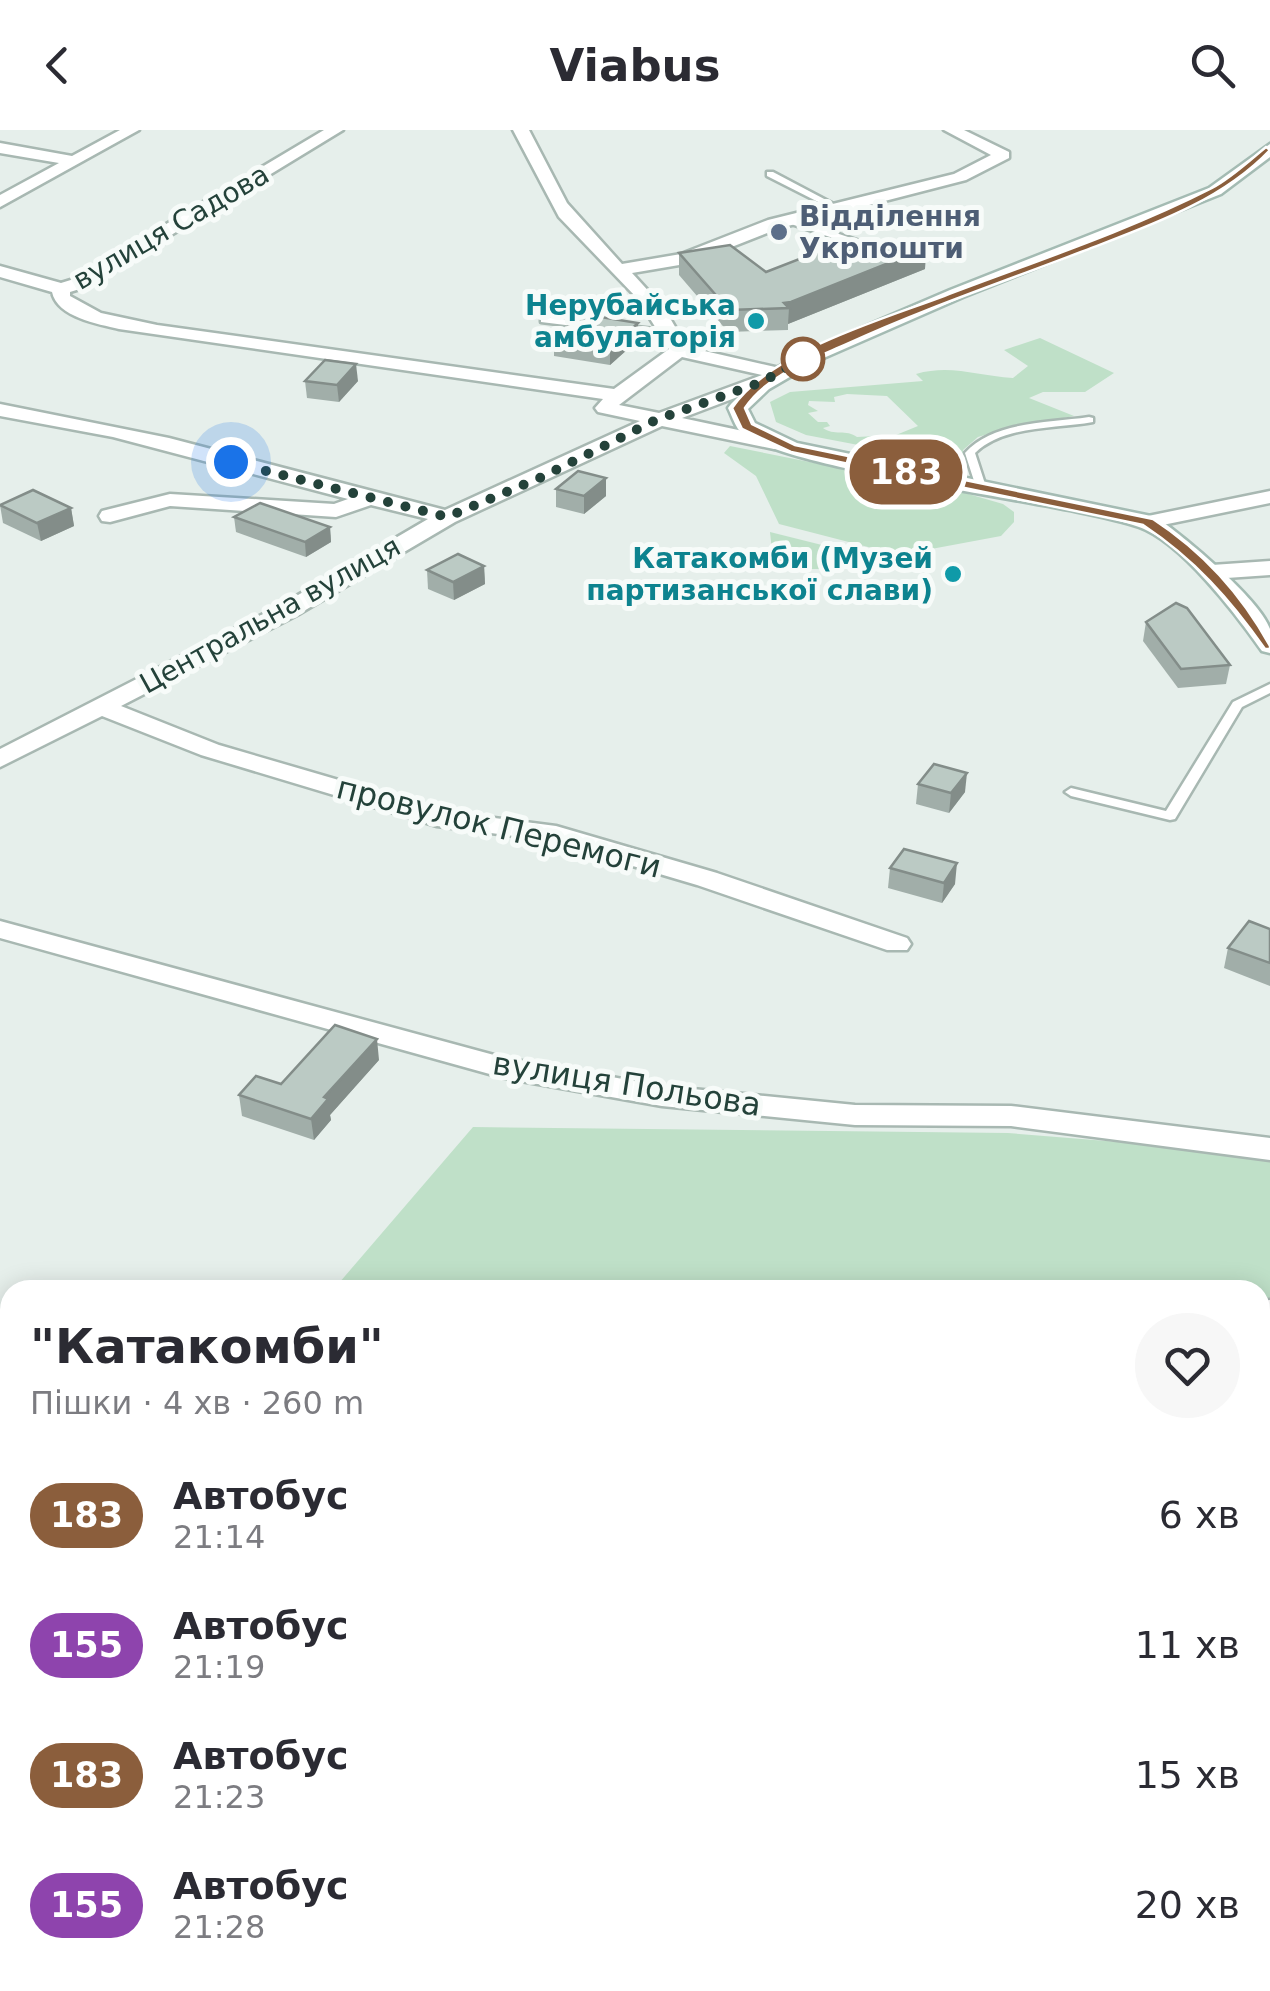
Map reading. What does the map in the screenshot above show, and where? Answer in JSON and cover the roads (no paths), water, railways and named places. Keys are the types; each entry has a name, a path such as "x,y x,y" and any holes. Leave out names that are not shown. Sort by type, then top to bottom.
{"street":[{"path":"0,202 131,130"},
{"name":"вулиця Садова","path":"0,271 61,289 80,282 335,130"},
{"path":"521,130 566,215 621,269 676,343 770,377"},
{"path":"621,269 685,259 792,221 960,177 1003,156 952,130"},
{"path":"0,148 75,161"},
{"name":"Центральна вулиця","path":"0,759 289,610 447,517 542,477 656,420 770,377 875,326 1132,228 1219,189 1270,150"},
{"path":"61,289 61,298 74,308 104,320 157,331 618,395"},
{"path":"676,343 605,408 1148,522 1180,543 1212,572 1242,605 1270,646"},
{"path":"770,377 743,398 738,408 747,426 774,443"},
{"path":"0,410 134,433 447,517"},
{"path":"1148,522 1270,497"},
{"path":"110,516 170,500 336,511 366,498"},
{"path":"1212,572 1270,568"},
{"name":"провулок Перемоги","path":"101,707 210,750 446,820 564,838 706,879 898,944"},
{"name":"вулиця Польова","path":"0,929 504,1068 662,1096 855,1116 1011,1116 1270,1149"}],"lane":[{"path":"770,174 840,210"},
{"path":"792,221 902,258"},
{"path":"544,320 676,343"},
{"path":"980,487 970,453 975,444 1002,434 1089,420"},
{"path":"1071,792 1170,816 1237,705 1270,688"}],"place":[{"name":"Відділення Укрпошти","path":"779,232"},
{"name":"Нерубайська амбулаторія","path":"756,321"},
{"name":"Катакомби (Музей партизанської слави)","path":"953,574"}]}
